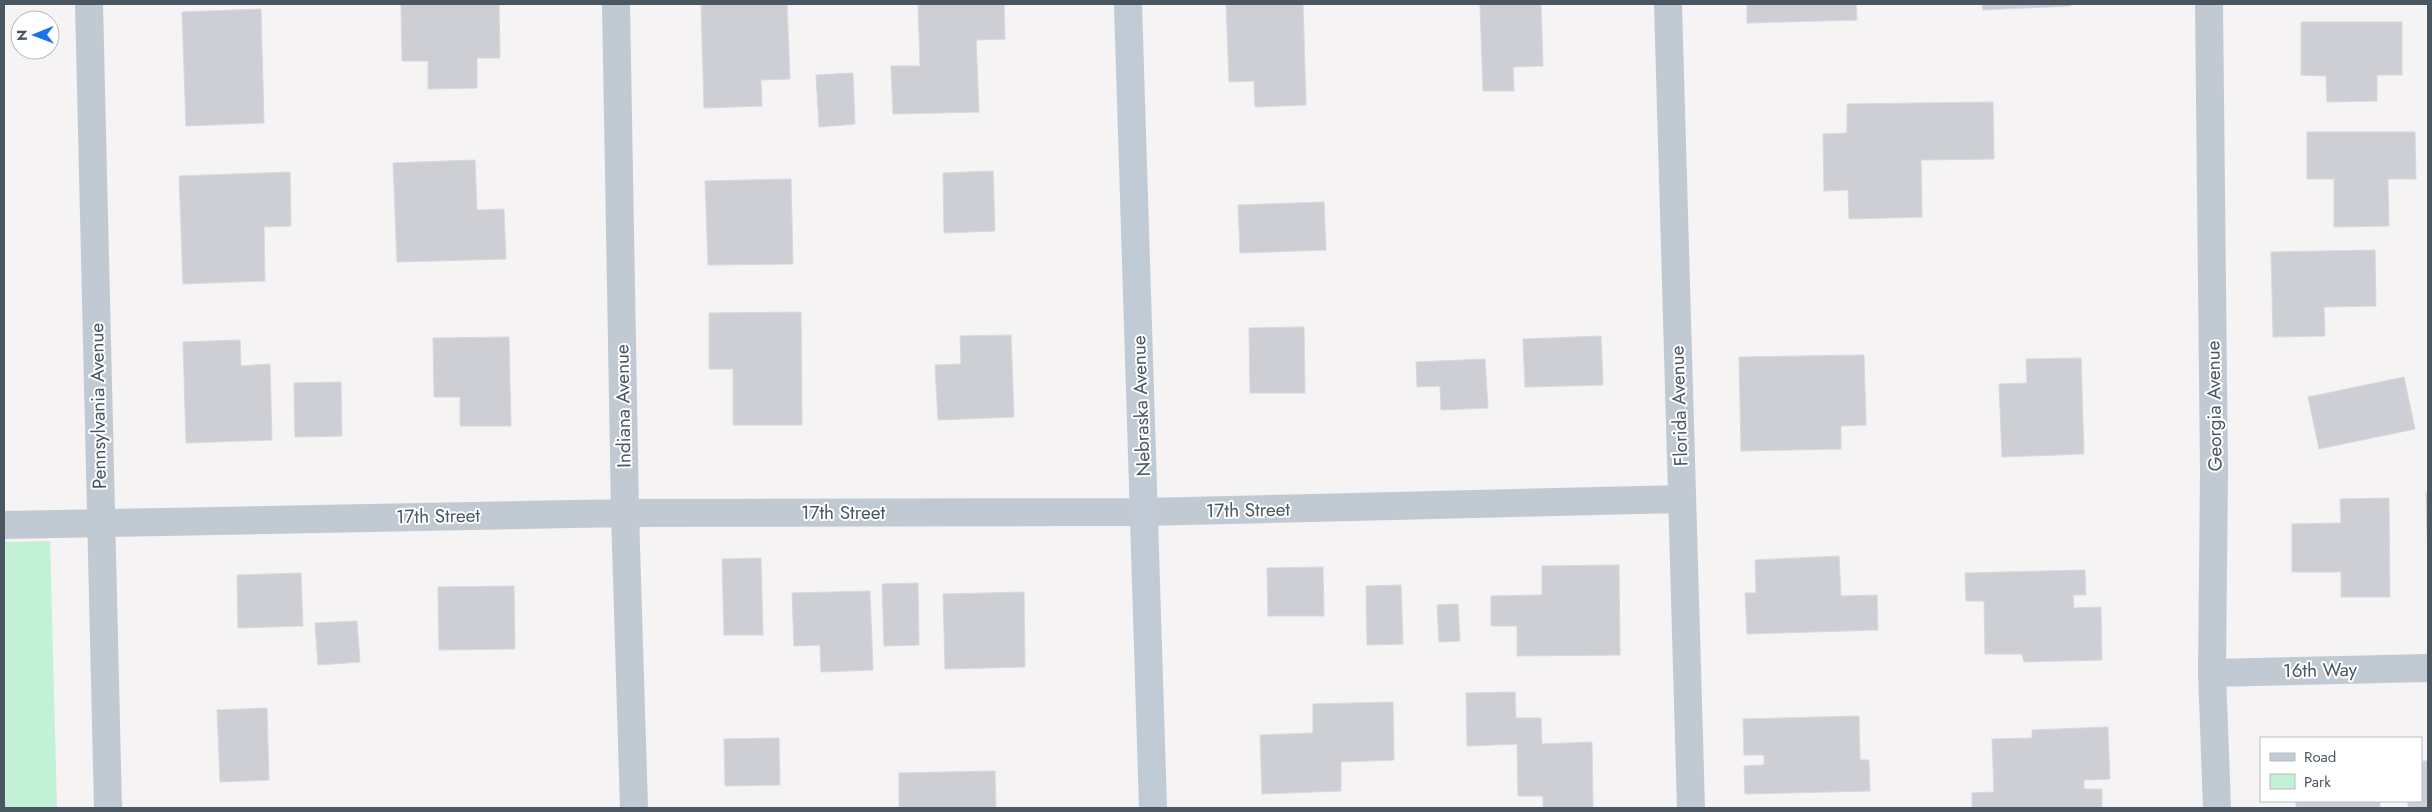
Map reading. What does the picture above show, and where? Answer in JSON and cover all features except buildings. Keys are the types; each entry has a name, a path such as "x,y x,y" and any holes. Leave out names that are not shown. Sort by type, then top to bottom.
{"main road":[{"name":"Nebraska Avenue","path":"1128,4 1153,808"}],"street":[{"name":"Pennsylvania Avenue","path":"89,4 108,808"},
{"name":"Indiana Avenue","path":"616,4 625,513 634,808"},
{"name":"Florida Avenue","path":"1668,4 1691,808"},
{"name":"Georgia Avenue","path":"2209,4 2214,462 2212,673 2217,808"},
{"name":"17th Street","path":"4,524 625,513 1144,512 1681,499"},
{"name":"16th Way","path":"2212,673 2428,668"}],"green space":[{"path":"50,541 57,808 4,808 4,542"}]}
